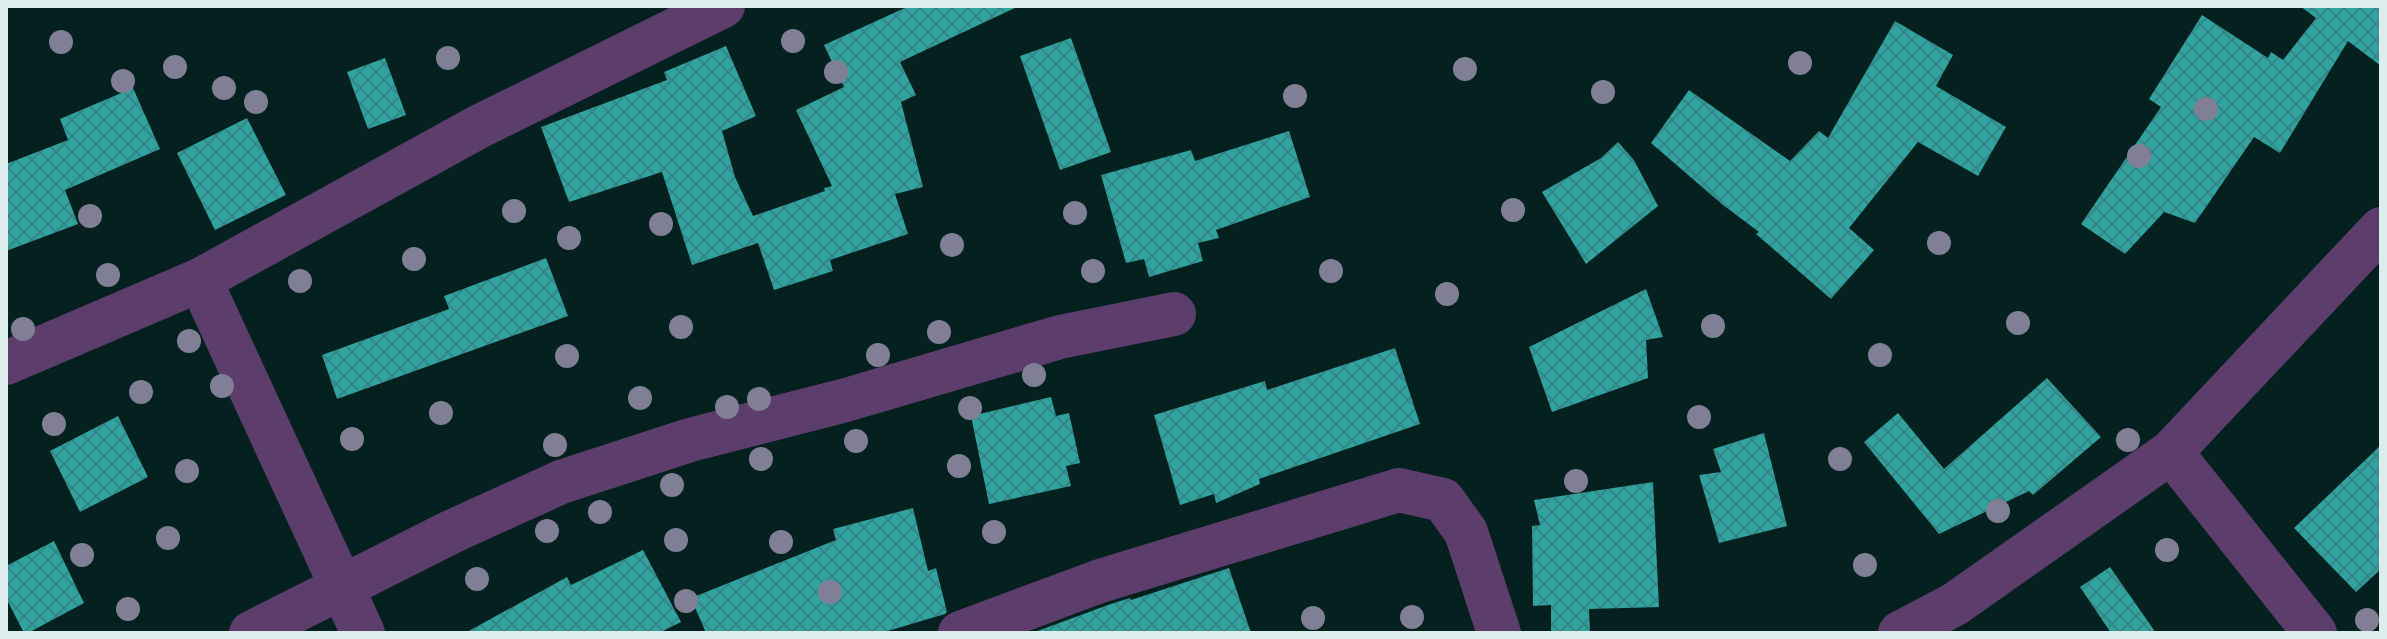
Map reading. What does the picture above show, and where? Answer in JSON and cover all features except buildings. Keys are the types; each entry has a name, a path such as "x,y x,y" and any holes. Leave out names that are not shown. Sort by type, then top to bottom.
{"street":[{"path":"6,363 200,280 480,126 723,6"},
{"path":"1900,633 1955,604 2171,452 2381,229"},
{"path":"200,280 363,633"},
{"path":"251,633 340,586 561,482 690,440 846,400 1060,337 1174,314"},
{"path":"2171,452 2315,633"},
{"path":"960,633 1100,581 1399,490 1443,500 1466,532 1499,633"}]}
